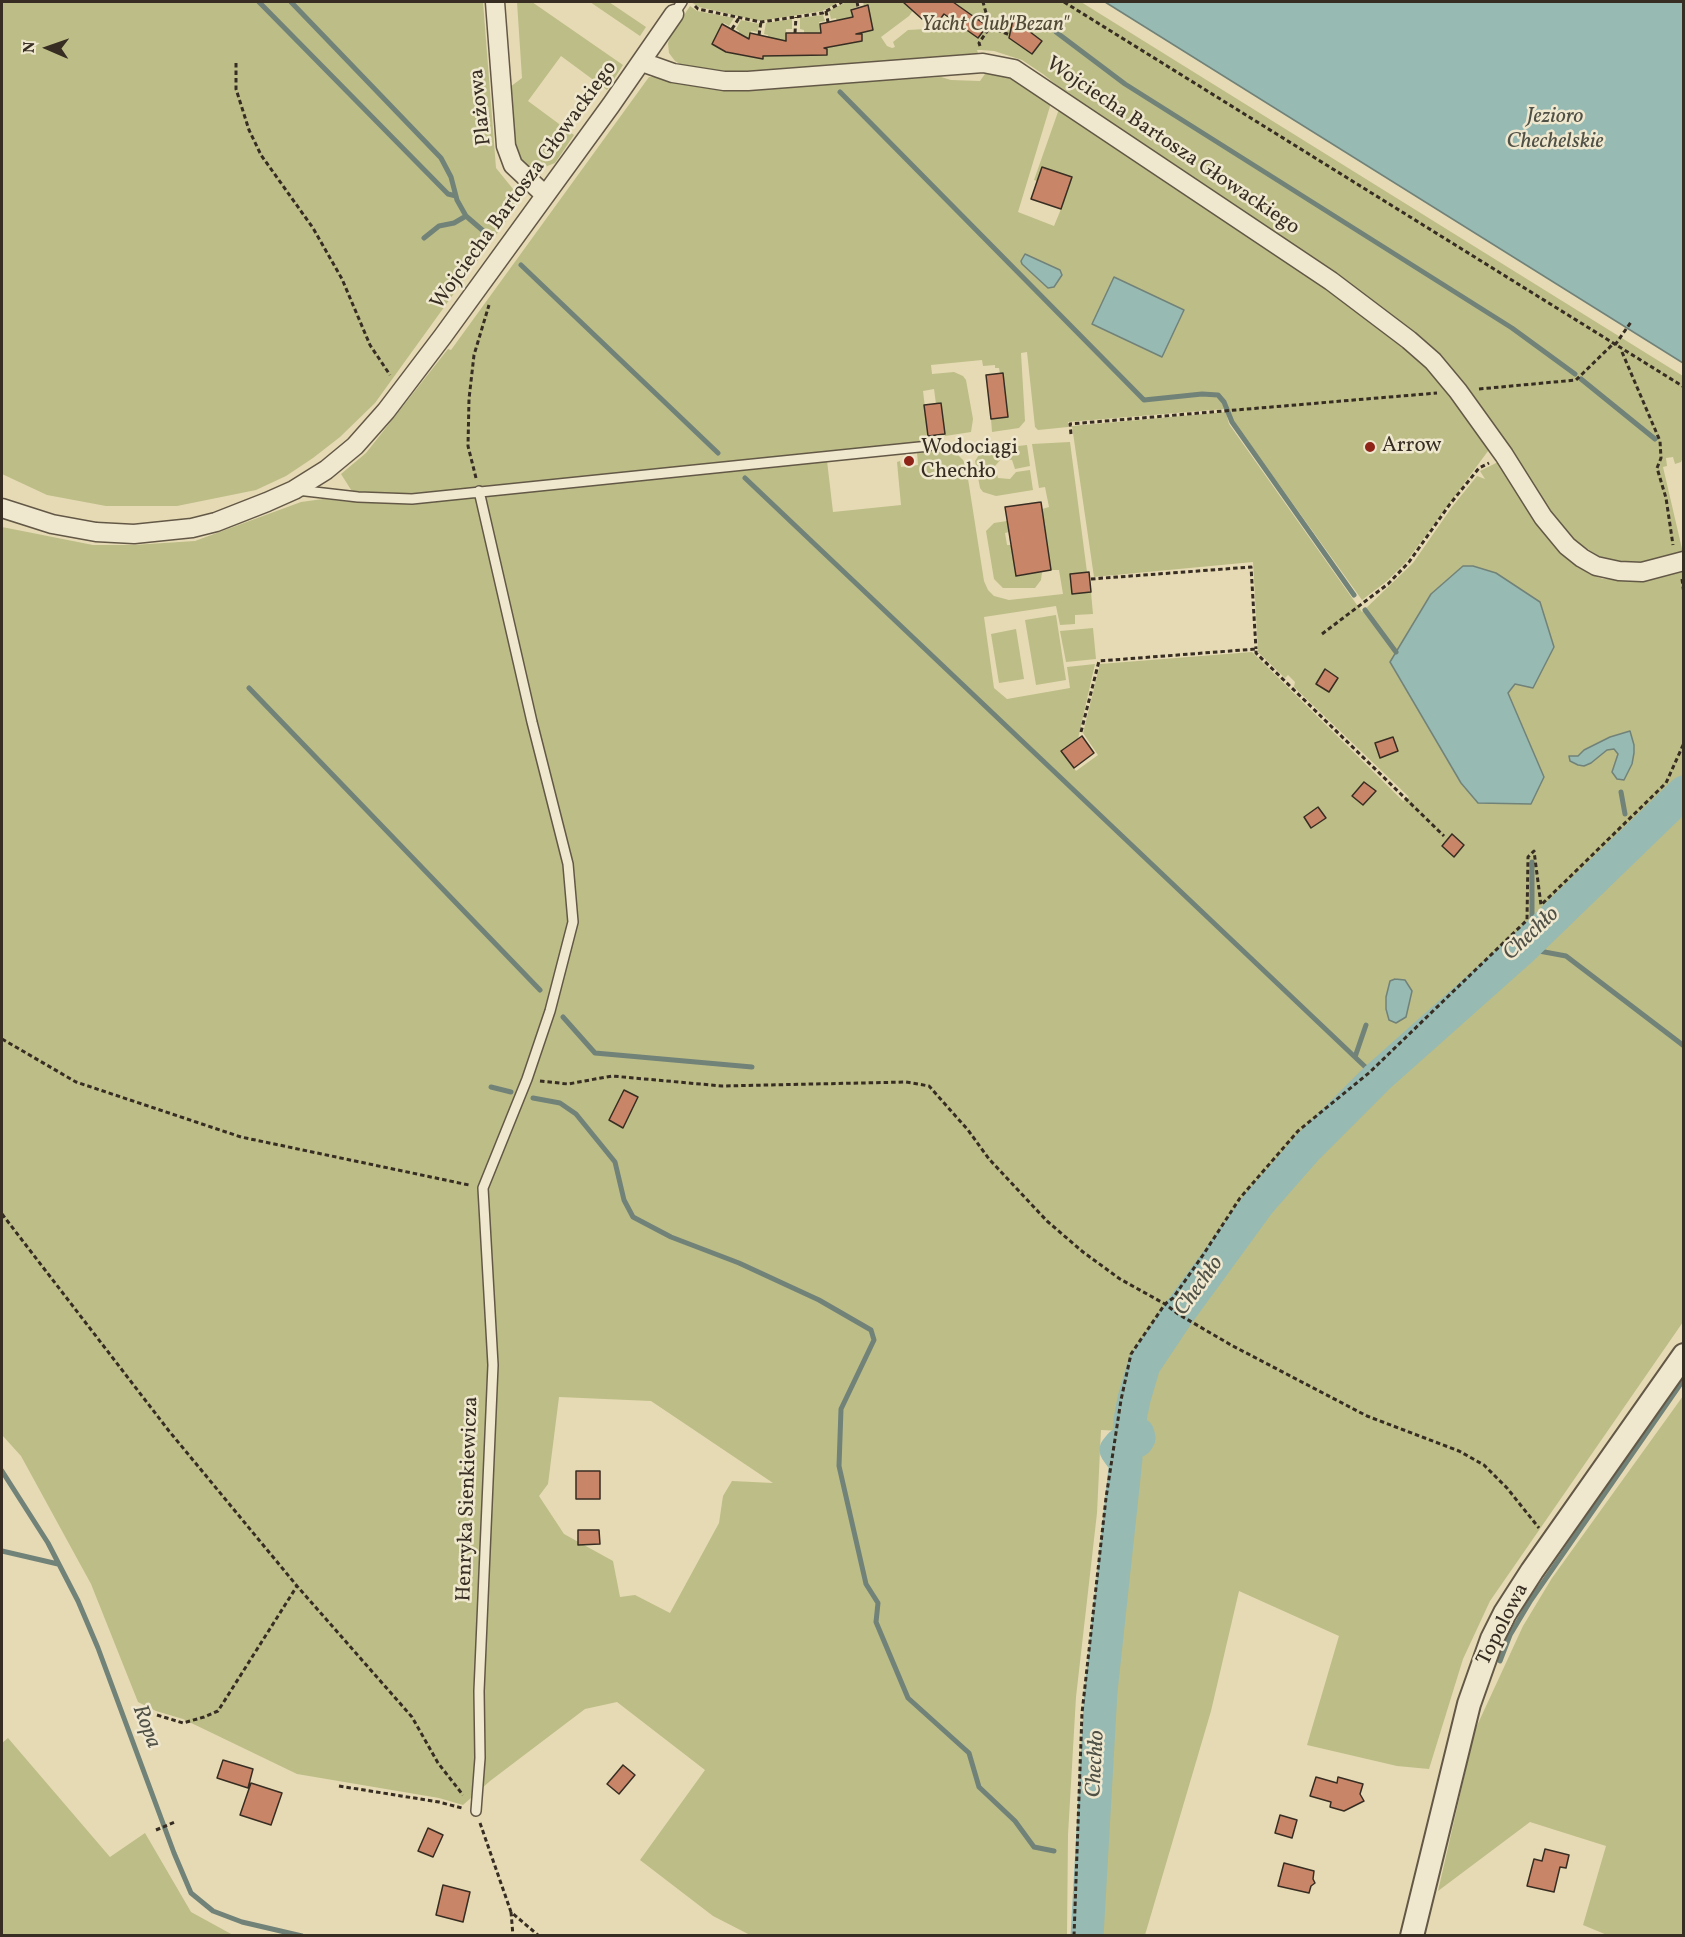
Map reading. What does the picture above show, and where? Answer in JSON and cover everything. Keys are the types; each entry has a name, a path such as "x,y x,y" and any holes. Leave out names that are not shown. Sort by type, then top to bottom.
{"street":[{"name":"Plażowa","path":"495,2 506,146 513,165 545,195"},
{"path":"642,62 678,8"},
{"name":"Wojciecha Bartosza Głowackiego","path":"2,508 51,524 96,532 134,534 192,528 216,522 294,490 327,470 355,446 386,411 642,62 673,73 724,81 983,63 1014,69 1331,281 1425,354 1458,391 1504,455 1543,517 1567,546 1582,558 1596,566 1619,571 1642,572 1683,561"},
{"name":"Topolowa","path":"1412,1935 1469,1704 1492,1639 1505,1613 1551,1544 1683,1355"}],"lane":[{"path":"294,490 358,497 412,499 929,446"},
{"path":"479,491 532,722 568,864 573,922 550,1011 527,1079 483,1188"},
{"name":"Henryka Sienkiewicza","path":"476,1811 480,1758 479,1691 493,1365 483,1188"}],"path":[{"path":"689,2 698,9 761,22 826,11 842,2"},
{"path":"857,2 858,7"},
{"path":"983,2 990,27"},
{"path":"1064,2 1683,387"},
{"path":"826,11 828,22"},
{"path":"795,33 796,17"},
{"path":"732,29 739,18"},
{"path":"759,35 761,22"},
{"path":"990,27 1010,34"},
{"path":"981,50 978,43 990,27"},
{"path":"236,63 236,89 249,130 261,155 313,228 342,279 370,345 394,382"},
{"path":"479,491 468,446 468,418 474,355 488,310"},
{"path":"1071,434 1070,424 1576,380 1614,345 1631,322"},
{"path":"1622,350 1660,441 1661,458 1657,468 1666,498 1674,550 1683,561"},
{"path":"1322,634 1388,584 1409,562 1479,468"},
{"path":"1091,579 1251,567 1256,653 1444,836"},
{"path":"1082,732 1099,661 1256,649"},
{"path":"1074,1935 1082,1713 1108,1487 1120,1400 1131,1354 1166,1304 1173,1298 1240,1198 1298,1131 1370,1072 1527,920 1528,857 1534,851 1541,905 1666,783 1683,743"},
{"path":"2,1039 76,1082 241,1137 483,1188"},
{"path":"527,1079 568,1084 612,1076 722,1086 906,1082 929,1086 968,1130 989,1159 1047,1221 1083,1252 1120,1279 1166,1304 1178,1314 1231,1346 1367,1416 1459,1451 1484,1465 1507,1488 1551,1544"},
{"path":"2,1215 169,1431 297,1586 412,1717 438,1763 476,1811 511,1912 513,1935"},
{"path":"157,1715 183,1723 204,1718 218,1711 297,1586"},
{"path":"339,1786 439,1802 476,1811"},
{"path":"156,1830 175,1822"},
{"path":"511,1912 538,1935"}],"green space":[{"path":"2,2 483,2 496,168 513,189 517,198 517,206 375,403 340,437 286,476 256,490 177,506 106,506 47,495 2,474"},
{"path":"517,2 532,2 623,65 607,90 561,56 528,101 574,135 555,163 537,170 527,166 520,157 514,141 510,87 522,78"},
{"path":"590,2 609,2 646,27 640,36"},
{"path":"691,2 839,2 822,11 760,21 699,7"},
{"name":"Yacht Club\"Bezan\"","path":"846,2 855,2 857,7 851,9 857,33 873,29 868,5 864,6 863,2 913,2 910,5 914,9 909,16 881,37 887,46 892,48 895,47 893,42 908,30 943,28 951,32 957,24 935,8 933,11 920,2 1081,2 1683,376 1683,457 1681,462 1675,464 1673,457 1666,458 1667,466 1663,467 1683,553 1641,564 1621,563 1603,559 1577,542 1553,516 1467,386 1441,356 1414,332 1334,272 1076,101 1022,60 994,51 977,50 979,56 725,74 683,66 669,53 668,43 671,35 690,6 697,11 734,18 729,26 724,23 712,44 727,53 739,31 736,29 741,20 759,24 758,32 751,31 746,56 763,59 768,35 764,34 766,23 792,19 792,29 786,29 787,55 803,56 804,30 800,29 800,18 823,15 825,21 819,22 824,48 841,45 836,18 831,19 829,11"},
{"path":"987,71 1010,77 1051,103 1018,212 1054,226 1061,209 1071,177 1042,167 1037,181 1034,180 1059,109 1327,287 1403,344 1431,369 1491,447 1406,562 1387,581 1362,600 1225,409 1068,422 1068,427 1038,430 1035,427 1027,352 1021,353 1025,421 1019,428 992,432 991,419 1008,417 1003,374 1000,374 999,368 995,368 995,365 983,366 982,360 931,365 932,374 954,372 966,380 973,419 971,432 945,436 941,403 936,404 934,389 923,391 929,441 826,452 833,512 901,505 897,462 900,461 901,467 918,465 917,452 955,452 966,466 984,581 988,590 994,596 1009,600 1063,594 1059,570 1051,570 1042,509 1049,507 1045,487 1039,488 1032,444 1070,442 1087,572 1072,594 1091,592 1093,614 1075,615 1075,624 1060,625 1056,606 984,617 994,688 1007,699 1070,688 1067,667 1095,664 1078,739 1062,751 1076,771 1098,755 1083,733 1100,664 1252,652 1403,801 1409,797 1294,687 1295,682 1288,675 1285,678 1258,652 1253,562 1094,577 1072,426 1226,412 1229,424 1362,612 1413,563 1477,476 1485,479 1480,471 1500,461 1559,548 1572,562 1589,574 1603,579 1635,580 1684,570 1683,784 1671,800 1293,1154 1260,1190 1140,1360 1130,1387 1123,1431 1101,1430 1097,1513 1076,1697 1068,1835 1067,1935 750,1935 713,1916 640,1860 705,1770 617,1702 585,1709 490,1781 463,1805 439,1798 297,1774 183,1719 156,1711 138,1702 91,1584 21,1456 2,1435 2,527 93,545 195,541 301,502 323,499 350,502 353,493 341,474 366,453 448,349 451,350 649,77 663,77 723,90 941,77 951,80 980,81","holes":["1463,566 1474,566 1515,684 1508,693 1544,777 1478,803 1461,783 1390,663 1431,594","559,1397 651,1401 773,1483 732,1481 723,1496 719,1523 670,1613 635,1595 620,1597 613,1561 564,1534 539,1496 548,1484"]},
{"path":"1027,445 1030,466 1015,469 1012,460 1002,458 995,466 998,478 1010,479 1016,472 1030,470 1033,490 996,496 983,492 980,488 975,461 982,450"},
{"path":"1007,521 1009,532 1005,533 1007,545 1011,545 1016,576 1042,572 1041,580 1035,588 1003,588 994,579 986,531 994,523"},
{"path":"1056,615 1066,680 1036,685 1025,620"},
{"path":"1093,628 1096,659 1066,662 1060,631"},
{"path":"1016,629 1024,679 999,683 991,634"},
{"path":"1683,799 1683,1322 1490,1601 1463,1659 1429,1769 1397,1766 1307,1745 1339,1636 1239,1591 1211,1711 1145,1935 1095,1935 1107,1713 1138,1399 1149,1365 1188,1308 1283,1187 1379,1092 1677,809"},
{"path":"1683,1396 1683,1935 1607,1935 1583,1925 1606,1846 1530,1822 1438,1891 1475,1730 1523,1626 1552,1578"},
{"path":"8,1738 110,1857 145,1833 191,1912 233,1935 2,1935 2,1743"}],"water":[{"name":"Jezioro Chechelskie","path":"1105,2 1683,2 1683,363"},
{"path":"1025,254 1060,270 1062,275 1054,287 1048,288 1022,264 1021,261"},
{"path":"1114,277 1184,310 1162,357 1092,324"},
{"path":"1463,566 1473,566 1496,573 1540,602 1554,647 1533,688 1515,684 1508,693 1544,777 1531,804 1478,803 1461,783 1390,662 1431,594"},
{"path":"1630,731 1634,753 1632,764 1624,780 1617,779 1612,772 1618,754 1614,749 1607,750 1584,766 1570,761 1569,756 1578,756 1584,750 1610,737"},
{"path":"1405,980 1412,991 1406,1017 1396,1023 1389,1020 1386,1009 1390,981"}],"building":[{"path":"903,2 953,2 987,26 978,38 944,14 935,26 922,19"},
{"path":"868,5 873,30 856,34 862,34 862,41 824,48 827,49 827,55 763,56 763,59 726,52 712,44 722,24 749,39 750,33 786,41 786,33 821,33 820,24 853,17 851,10"},
{"path":"1013,19 1042,41 1032,54 1009,38"},
{"path":"1042,167 1072,177 1061,209 1031,199"},
{"path":"1003,373 1008,417 991,419 986,375"},
{"path":"941,403 945,434 928,436 924,405"},
{"path":"1041,502 1051,570 1016,576 1005,507"},
{"path":"1089,572 1091,592 1072,594 1070,574"},
{"path":"1325,669 1338,678 1329,692 1316,684"},
{"path":"1082,736 1094,753 1074,768 1061,751"},
{"path":"1393,737 1398,751 1380,758 1375,743"},
{"path":"1364,782 1376,791 1363,805 1352,796"},
{"path":"1318,807 1326,818 1311,828 1304,817"},
{"path":"1452,834 1464,845 1454,857 1442,846"},
{"path":"624,1090 638,1097 623,1128 609,1120"},
{"path":"576,1471 600,1471 600,1499 576,1499"},
{"path":"578,1530 599,1530 600,1544 578,1545"},
{"path":"223,1760 253,1769 248,1788 217,1778"},
{"path":"623,1765 635,1775 619,1794 607,1784"},
{"path":"1316,1777 1337,1783 1338,1777 1363,1784 1360,1794 1364,1801 1344,1811 1330,1807 1331,1802 1310,1796"},
{"path":"251,1783 282,1793 271,1825 240,1815"},
{"path":"1280,1815 1297,1820 1292,1838 1275,1833"},
{"path":"428,1828 443,1835 433,1857 418,1851"},
{"path":"1545,1849 1569,1855 1566,1868 1560,1867 1554,1892 1527,1886 1534,1859 1542,1861"},
{"path":"1284,1863 1314,1871 1315,1883 1311,1886 1309,1893 1278,1886"},
{"path":"443,1885 470,1892 463,1922 436,1915"}],"waterway":[{"path":"259,2 448,194 456,196"},
{"path":"291,2 441,158 451,177 457,200 466,216 488,235"},
{"path":"1056,32 1125,84 1512,328 1575,374"},
{"path":"840,92 1144,400 1202,394 1218,395 1224,402 1232,422 1354,595"},
{"path":"424,238 439,226 454,223 466,216"},
{"path":"521,265 718,453"},
{"path":"1581,379 1655,439"},
{"path":"745,478 1377,1078"},
{"path":"1365,610 1396,652"},
{"path":"249,688 540,990"},
{"path":"1621,792 1625,814"},
{"name":"Chechło","path":"1087,1936 1101,1691 1126,1459 1121,1457 1116,1450 1120,1445 1131,1444 1139,1438 1138,1434 1130,1431 1130,1420 1144,1365 1259,1203 1308,1147 1377,1078 1523,948 1684,792"},
{"path":"1629,828 1633,842"},
{"path":"1532,862 1532,939"},
{"path":"1523,948 1566,956 1684,1046"},
{"path":"563,1017 595,1053 752,1067"},
{"path":"1355,1057 1366,1025"},
{"path":"491,1087 511,1092"},
{"path":"533,1098 560,1103 576,1114 615,1162 624,1200 633,1217 671,1237 739,1263 819,1300 871,1330 874,1340 841,1409 839,1466 866,1584 878,1603 876,1622 908,1698 969,1753 979,1787 1015,1821 1034,1847 1054,1851"},
{"path":"1500,1661 1510,1635 1531,1600 1684,1379"},
{"name":"Ropa","path":"2,1471 48,1543 78,1601 191,1893 213,1911 242,1922 302,1936"},
{"path":"2,1551 58,1564"},
{"path":"1080,1892 1089,1898"},
{"name":"Chechło","path":"1089,1901 1095,1905"}],"place":[{"name":"Arrow","path":"1370,447"},
{"name":"Wodociągi Chechło","path":"909,461"}]}
